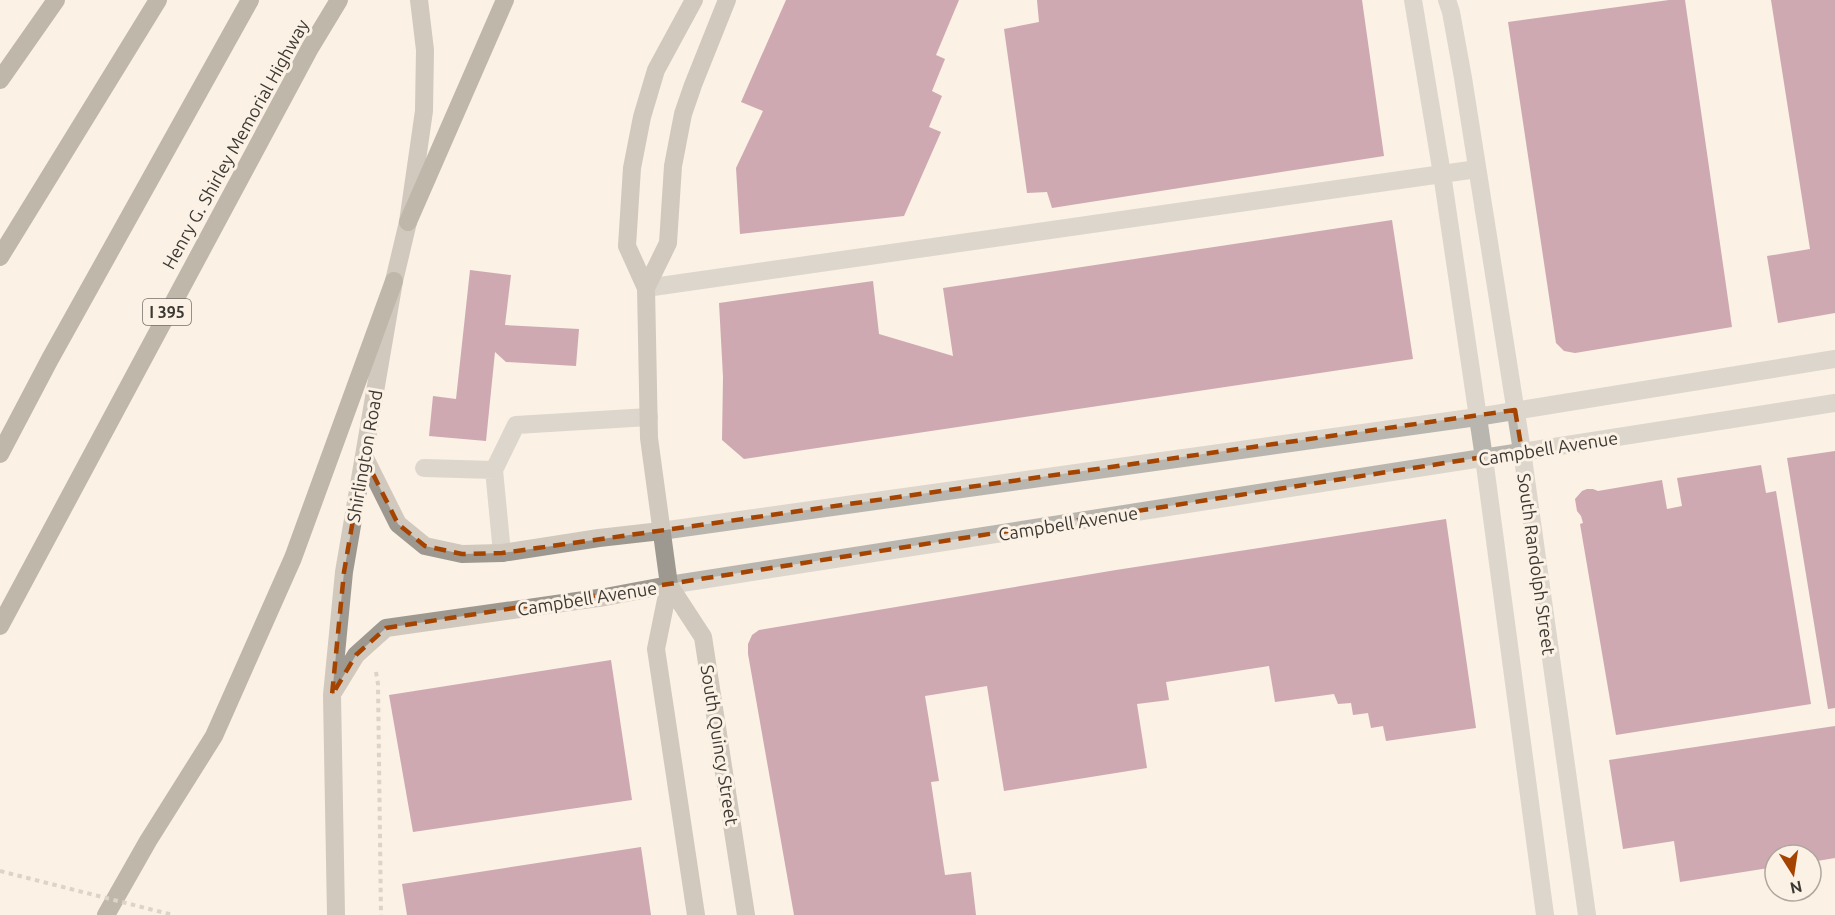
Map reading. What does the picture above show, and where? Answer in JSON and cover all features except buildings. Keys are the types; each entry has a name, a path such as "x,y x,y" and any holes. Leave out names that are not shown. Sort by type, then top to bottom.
{"highway":[{"path":"0,80 56,0"},
{"path":"0,257 158,0"},
{"path":"0,454 250,0"},
{"name":"Henry G. Shirley Memorial Highway","path":"0,626 310,48 339,0"},
{"path":"408,222 505,0"},
{"path":"106,915 148,841 214,736 293,558 394,281"}],"street":[{"name":"Shirlington Road","path":"336,915 332,695 344,572 394,281 408,222 424,111 425,50 419,0"},
{"path":"646,288 627,246 632,168 642,117 656,70 694,0"},
{"path":"646,288 668,243 673,166 683,114 726,0"},
{"path":"1413,0 1442,174 1484,458 1545,915"},
{"name":"South Randolph Street","path":"1448,0 1522,451 1587,915"},
{"path":"646,288 1477,169"},
{"name":"South Quincy Street","path":"646,288 649,438 669,585 656,649 696,915"},
{"path":"363,456 399,524 425,546 462,554 502,553 1477,417 1835,359"},
{"name":"Campbell Avenue","path":"332,695 357,655 386,628 605,597 669,585 1835,402"},
{"path":"502,553 494,470 516,425 649,417"},
{"path":"424,468 494,470"},
{"name":"South Quincy Street","path":"669,585 703,637 746,915"}],"path":[{"path":"378,684 381,915"},
{"path":"0,871 173,915"}],"highlighted area":[{"path":"1515,410 1522,451 386,628 356,655 332,695 344,572 364,456 398,524 425,546 462,554 502,553"}]}
